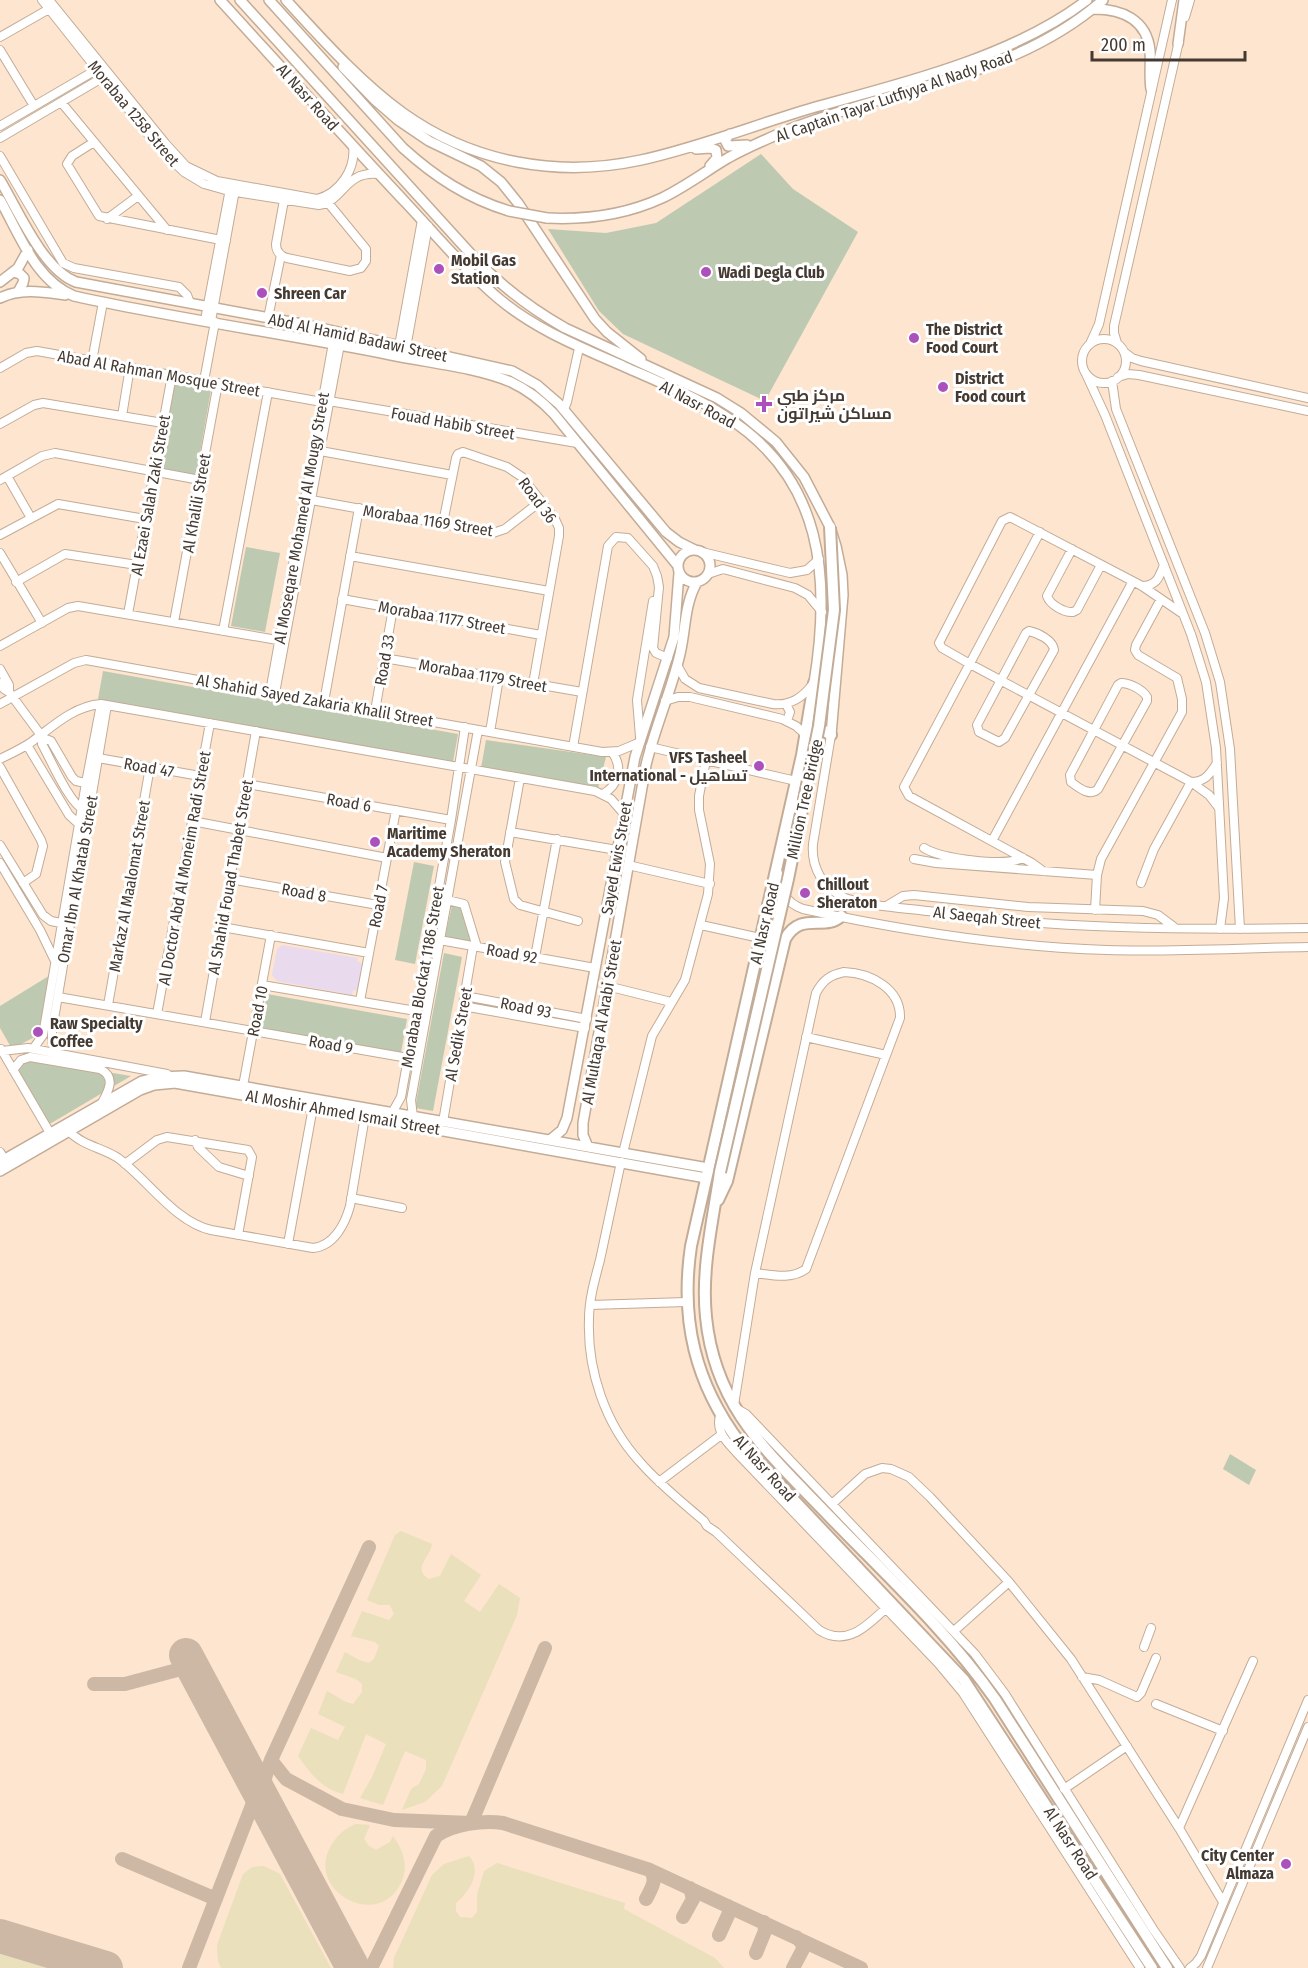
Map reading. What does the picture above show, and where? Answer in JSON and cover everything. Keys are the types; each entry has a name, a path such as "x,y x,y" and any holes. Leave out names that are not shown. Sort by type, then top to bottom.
{"highway":[{"name":"Million Tree Bridge","path":"720,1172 788,879 818,735 834,610 830,527"},
{"name":"Al Nasr Road","path":"814,683 796,781 691,1246 687,1302 694,1352 705,1383 733,1434 855,1571 975,1694 1152,1968"},
{"path":"806,735 813,730 821,729 831,735"},
{"path":"783,945 788,934 797,926 807,922 834,921 841,916"},
{"path":"716,1202 728,1181 783,945 785,928 782,921 773,919 763,925"},
{"name":"Al Nasr Road","path":"720,1172 704,1278 706,1318 714,1357 735,1408 758,1442 911,1595 966,1660 986,1686 1162,1951 1167,1968"}],"main road":[{"name":"Al Nasr Road","path":"220,0 378,174 476,278 500,300 528,321 579,348 683,393 725,416 747,432 776,460 795,489 811,526 819,559 822,613 814,683"},
{"name":"Al Nasr Road","path":"240,0 470,253 504,287 530,307 565,328 717,398 759,426 776,442 804,477 830,527 840,561 843,595 831,735"},
{"name":"Al Captain Tayar Lutfiyya Al Nady Road","path":"269,0 403,148 419,162 442,180 467,195 509,211 547,218 593,218 620,213 661,198 755,144 831,114 996,63 1040,43 1103,0"},
{"name":"Al Captain Tayar Lutfiyya Al Nady Road","path":"286,0 309,26 378,92 404,113 436,133 470,149 518,163 557,168 608,166 669,153 774,118 910,80 992,52 1035,32 1087,0"},
{"path":"1070,12 1077,0"},
{"path":"1178,44 1184,0"},
{"path":"1093,9 1121,12 1134,20 1141,28 1149,48 1151,89"},
{"path":"309,26 334,57 387,111 429,141 481,166 501,182 518,203 596,319 607,332 645,363"},
{"path":"730,134 725,140 730,147 755,144"},
{"path":"669,153 705,148 716,150 718,155 715,162 695,180"},
{"name":"Abd Al Hamid Badawi Street","path":"0,180 48,261 66,278 81,283 268,318 493,365 512,371 537,385 564,409 666,532 679,542 698,551"},
{"name":"Abd Al Hamid Badawi Street","path":"0,200 40,270 61,290 74,296"},
{"path":"0,282 22,264 28,250"},
{"path":"14,272 24,278 18,292"},
{"name":"Abd Al Hamid Badawi Street","path":"0,298 18,292 74,296 336,344 481,373 512,383 540,400 679,569"},
{"path":"698,551 709,560 708,574 697,582 687,581 679,569 682,556 688,552 698,551"},
{"name":"Sayed Ewis Street","path":"565,1124 639,740 674,637 679,569"},
{"name":"Al Multaqa Al Arabi Street","path":"588,1147 582,1129 650,747 677,665 690,594 697,582"},
{"path":"679,588 686,589 690,594"},
{"name":"Al Moshir Ahmed Ismail Street","path":"2,1158 142,1081 174,1076 443,1122 492,1134 550,1140 588,1147 622,1157"},
{"name":"Al Moshir Ahmed Ismail Street","path":"0,1171 140,1090 168,1083 182,1083 364,1116 492,1134 707,1173"},
{"path":"550,1140 565,1124 573,1132 582,1129"}],"street":[{"name":"Morabaa 1258 Street","path":"42,0 49,4 162,145 192,170 233,188 284,200 315,206 326,200"},
{"path":"1172,0 1099,324 1082,358 1086,374 1105,414 1197,650 1206,682 1217,762 1224,904 1220,928"},
{"path":"1190,0 1178,44 1114,333 1117,343 1131,358 1308,398"},
{"path":"0,37 49,4"},
{"path":"0,50 34,106"},
{"path":"0,126 100,68"},
{"path":"0,138 106,76"},
{"path":"61,102 167,230"},
{"path":"94,142 72,156 67,164 95,212 107,219 223,240"},
{"path":"281,255 350,271 359,270 363,266 367,258 366,249 326,200 351,176 354,162 353,146"},
{"path":"0,156 63,263 74,268 179,287 187,295 190,303"},
{"path":"351,176 378,174"},
{"name":"Morabaa 1258 Street","path":"233,188 326,200"},
{"path":"204,381 211,307 233,188"},
{"path":"107,219 138,196"},
{"path":"268,318 281,255 276,243 284,200"},
{"path":"402,347 425,223"},
{"path":"92,361 103,302"},
{"path":"1090,344 1101,339 1117,343"},
{"name":"Al Moseqare Mohamed Al Mougy Street","path":"273,693 336,344"},
{"path":"564,409 567,405 579,348"},
{"name":"Abad Al Rahman Mosque Street","path":"0,368 34,351 325,402"},
{"path":"1124,352 1125,363 1115,379 1116,409 1205,633 1220,682 1230,749 1240,929"},
{"path":"122,416 130,367"},
{"path":"1086,374 1095,381 1115,379 1128,374 1139,375 1308,411"},
{"name":"Al Ezaei Salah Zaki Street","path":"128,614 172,375"},
{"name":"Al Khalili Street","path":"174,622 218,383"},
{"path":"223,631 268,392"},
{"name":"Fouad Habib Street","path":"325,402 577,443"},
{"path":"0,424 40,403 163,423"},
{"path":"317,451 452,475"},
{"name":"Road 36","path":"443,524 452,475 457,456 461,452 515,471 555,519 560,530 533,684"},
{"path":"31,518 4,478 42,456 55,453 200,480"},
{"name":"Morabaa 1169 Street","path":"308,499 498,532 541,501"},
{"path":"0,535 60,503 145,519"},
{"path":"324,702 358,508"},
{"path":"1183,614 1142,586 1015,518 1005,519 939,640 942,648 970,664 1191,782 1209,795 1219,808"},
{"path":"1040,532 905,784 905,789 909,795 1043,871"},
{"path":"573,747 608,546 613,539 620,536 628,538 653,566 658,581 658,593 653,648 656,653 668,658"},
{"path":"1072,549 1047,596 1051,603 1068,612 1077,610 1101,565"},
{"path":"698,551 790,573 807,570 819,559"},
{"path":"0,554 42,623"},
{"path":"16,582 65,554 137,565"},
{"path":"350,556 549,591"},
{"path":"1142,586 1150,586 1156,582 1164,565"},
{"path":"708,574 727,569 795,588 814,600 822,613"},
{"path":"992,841 1132,583"},
{"path":"639,740 638,700 654,596 658,593"},
{"name":"Morabaa 1177 Street","path":"342,599 541,635"},
{"path":"1095,910 1097,875 1103,854 1155,763 1182,708 1182,699 1175,676 1138,655 1135,650 1161,599"},
{"path":"0,646 75,606 282,641"},
{"name":"Road 33","path":"375,711 393,608"},
{"path":"1032,631 1050,641 1054,648 1029,696 1004,740 997,741 979,732 976,725 1000,680 1026,633 1032,631"},
{"name":"Morabaa 1179 Street","path":"384,658 582,692"},
{"name":"Al Shahid Sayed Zakaria Khalil Street","path":"0,704 11,695 74,663 86,660 573,747 612,752 627,749 639,740"},
{"path":"677,665 689,683 704,690 774,704 786,704 800,698 814,683"},
{"path":"0,669 9,685 11,695"},
{"path":"490,732 499,678"},
{"path":"0,683 42,736 51,741 76,782 86,783"},
{"path":"684,697 683,689 689,683"},
{"path":"1127,683 1144,692 1147,701 1122,746 1094,793 1072,784 1069,777 1094,730 1120,684 1127,683"},
{"path":"665,701 684,697 787,721 806,735"},
{"path":"786,704 790,712 787,721"},
{"path":"0,759 42,736 79,710 104,705 603,794 616,803 624,813"},
{"name":"Omar Ibn Al Khatab Street","path":"58,1053 52,1036 66,924 82,825 98,758 104,705"},
{"name":"Omar Ibn Al Khatab Street","path":"85,810 86,783 104,705"},
{"name":"Al Doctor Abd Al Moneim Radi Street","path":"157,1014 210,723"},
{"name":"Morabaa Blockat 1186 Street","path":"392,1113 401,1097 451,820 465,727"},
{"name":"Morabaa Blockat 1186 Street","path":"413,1117 411,1100 478,730"},
{"name":"Al Shahid Fouad Thabet Street","path":"205,1022 256,731"},
{"name":"Al Saeqah Street","path":"831,735 813,844 815,867 823,882 840,896 855,901 1003,919 1240,929 1308,928"},
{"path":"42,736 42,744 66,788 85,810"},
{"path":"27,745 69,815 82,825"},
{"path":"650,747 796,781"},
{"path":"603,794 613,786 618,773 618,764 612,752"},
{"name":"Road 47","path":"98,758 200,776"},
{"path":"706,760 699,796 699,810 710,864 710,884 685,980 652,1036 622,1157 590,1305 589,1331 597,1387 620,1435 639,1461 815,1627 827,1635 842,1637 856,1634 885,1609"},
{"path":"1191,782 1200,781 1208,776 1217,762"},
{"path":"0,767 42,843 36,874 23,883"},
{"name":"Markaz Al Maalomat Street","path":"108,1005 150,767"},
{"path":"520,778 505,862 514,899 520,905 578,921"},
{"path":"66,788 76,782"},
{"path":"1142,883 1154,849 1191,782"},
{"name":"Road 6","path":"247,784 451,820"},
{"name":"Road 7","path":"360,1001 396,810"},
{"path":"192,821 387,858"},
{"path":"510,832 617,850"},
{"path":"535,957 557,839"},
{"path":"0,845 39,911 51,921 66,924"},
{"path":"924,848 941,856 967,859 1006,862 1023,858"},
{"path":"914,859 936,863 1097,875"},
{"path":"0,863 40,930 55,961"},
{"path":"628,865 710,884"},
{"name":"Al Saeqah Street","path":"777,866 781,890 792,904 803,909 966,937 1085,949 1149,951 1308,947"},
{"name":"Road 8","path":"230,879 378,905"},
{"path":"888,905 903,896 914,895 1028,907 1151,913 1175,927"},
{"path":"447,900 464,904 475,946"},
{"path":"40,930 47,927 51,921"},
{"name":"Omar Ibn Al Khatab Street","path":"33,1049 43,1035 55,961 66,924"},
{"path":"701,924 760,938"},
{"path":"222,927 369,952"},
{"name":"Road 10","path":"243,1086 272,935"},
{"name":"Road 92","path":"429,938 595,968"},
{"name":"Al Sedik Street","path":"443,1122 475,946"},
{"path":"755,1273 791,1276 801,1274 806,1269 900,1018 898,1001 894,995 874,979 855,972 831,975 820,986 806,1037 755,1273 735,1408 746,1414 832,1503 911,1595 954,1631 995,1680 1162,1951 1180,1968"},
{"path":"262,985 416,1011 425,1019"},
{"path":"607,987 671,1002"},
{"name":"Road 9","path":"58,996 408,1058"},
{"name":"Road 93","path":"465,996 586,1023"},
{"path":"416,1011 428,1006"},
{"name":"Road 93","path":"463,1006 586,1023"},
{"path":"43,1035 52,1036"},
{"path":"806,1037 886,1055"},
{"path":"23,1048 22,1055 26,1058"},
{"path":"1,1049 50,1133"},
{"name":"Al Moshir Ahmed Ismail Street","path":"1,1049 33,1049 174,1076"},
{"path":"13,1070 16,1064 26,1058 96,1067 104,1071 111,1082 102,1103"},
{"path":"288,1244 313,1107"},
{"path":"69,1131 77,1138 106,1151 125,1164 190,1222 204,1229 320,1248 330,1242 345,1220 351,1198 364,1116"},
{"path":"125,1164 164,1137 248,1150 252,1157 238,1235"},
{"path":"195,1140 198,1147 219,1167 249,1176"},
{"path":"351,1198 402,1208"},
{"path":"590,1305 687,1302"},
{"path":"721,1413 718,1424 721,1435 855,1571 885,1609 941,1660 1140,1968"},
{"path":"659,1482 721,1435"},
{"path":"832,1503 865,1474 882,1468 909,1477 924,1491 1009,1582 1059,1643 1179,1828 1223,1902"},
{"path":"954,1631 1009,1582"},
{"path":"1144,1647 1151,1628"},
{"path":"1082,1677 1091,1677 1139,1696 1156,1658"},
{"path":"1179,1828 1252,1661"},
{"path":"1097,1699 1099,1689 1108,1684"},
{"path":"1190,1968 1199,1960 1308,1700"},
{"path":"1156,1704 1223,1731"},
{"path":"1207,1968 1308,1727"},
{"path":"1064,1789 1127,1746"}],"shaded area":[{"path":"282,945 358,958 357,961 362,964 357,991 353,990 352,995 277,981 272,975 277,949"}],"green space":[{"name":"Wadi Degla Club","path":"761,154 793,189 858,232 765,401 623,334 599,311 548,229 606,233 656,223"},
{"path":"175,383 211,390 196,475 159,468"},
{"path":"246,547 280,553 265,632 231,626"},
{"path":"103,671 458,734 453,762 98,699"},
{"path":"486,740 606,757 597,792 481,768"},
{"path":"414,862 434,866 415,964 395,960"},
{"path":"452,905 461,907 471,941 445,937"},
{"path":"444,953 462,957 433,1111 415,1108"},
{"path":"52,974 40,1034 12,1049 0,1028 0,1006"},
{"path":"267,994 407,1019 401,1053 261,1028"},
{"path":"30,1059 131,1076 48,1125 16,1068"},
{"path":"1230,1454 1256,1470 1249,1485 1223,1469"}],"sand":[{"path":"401,1531 432,1544 422,1567 424,1575 429,1579 440,1576 451,1554 481,1575 464,1601 480,1612 499,1584 520,1598 517,1615 442,1786 425,1802 402,1810 411,1789 419,1784 426,1769 426,1760 405,1751 383,1805 360,1798 386,1744 366,1734 343,1794 323,1784 298,1756 311,1728 338,1740 345,1727 318,1714 327,1691 353,1704 362,1692 362,1684 356,1679 336,1672 345,1652 369,1663 374,1659 379,1646 375,1642 351,1636 362,1611 389,1620 394,1614 390,1605 379,1605 367,1600 395,1535"},
{"path":"356,1824 370,1825 364,1839 376,1850 390,1842 393,1836 404,1858 405,1870 401,1883 390,1897 376,1904 361,1904 347,1899 335,1889 327,1876 326,1861 332,1844 342,1832"},
{"path":"469,1856 475,1868 474,1875 470,1887 456,1903 456,1911 460,1917 472,1918 477,1912 477,1895 484,1871 497,1863 625,1903 624,1909 715,1958 724,1968 393,1968 394,1958 432,1875 444,1864"},
{"path":"264,1866 280,1874 331,1968 221,1968 217,1945 243,1874 252,1867"},
{"path":"0,1953 48,1968 0,1968"}],"taxiway":[{"path":"265,1804 265,1781 271,1760 369,1547"},
{"path":"271,1760 286,1779 342,1809 394,1820 471,1823 545,1648"},
{"path":"94,1684 125,1684 192,1666"},
{"path":"189,1968 263,1782"},
{"path":"371,1968 436,1836 451,1828 486,1822 503,1823 650,1870 861,1968"},
{"path":"122,1859 216,1899"},
{"path":"646,1899 654,1881 650,1870"},
{"path":"683,1917 693,1899 690,1888"},
{"path":"719,1935 729,1913 728,1906"},
{"path":"756,1953 765,1931 764,1922"},
{"path":"793,1968 803,1949 802,1943 796,1937"}],"runway":[{"path":"186,1655 353,1968"},
{"path":"0,1936 106,1968"}],"place":[{"name":"Mobil Gas Station","path":"439,269"},
{"name":"Wadi Degla Club","path":"706,272"},
{"name":"Shreen Car","path":"262,293"},
{"name":"The District Food Court","path":"914,338"},
{"name":"District Food court","path":"943,387"},
{"name":"مركز طبي مساكن شيراتون","path":"764,404"},
{"name":"VFS Tasheel International - تساهيل","path":"759,766"},
{"name":"Maritime Academy Sheraton","path":"375,842"},
{"name":"Chillout Sheraton","path":"805,893"},
{"name":"Raw Specialty Coffee","path":"38,1032"},
{"name":"City Center Almaza","path":"1286,1864"}]}
